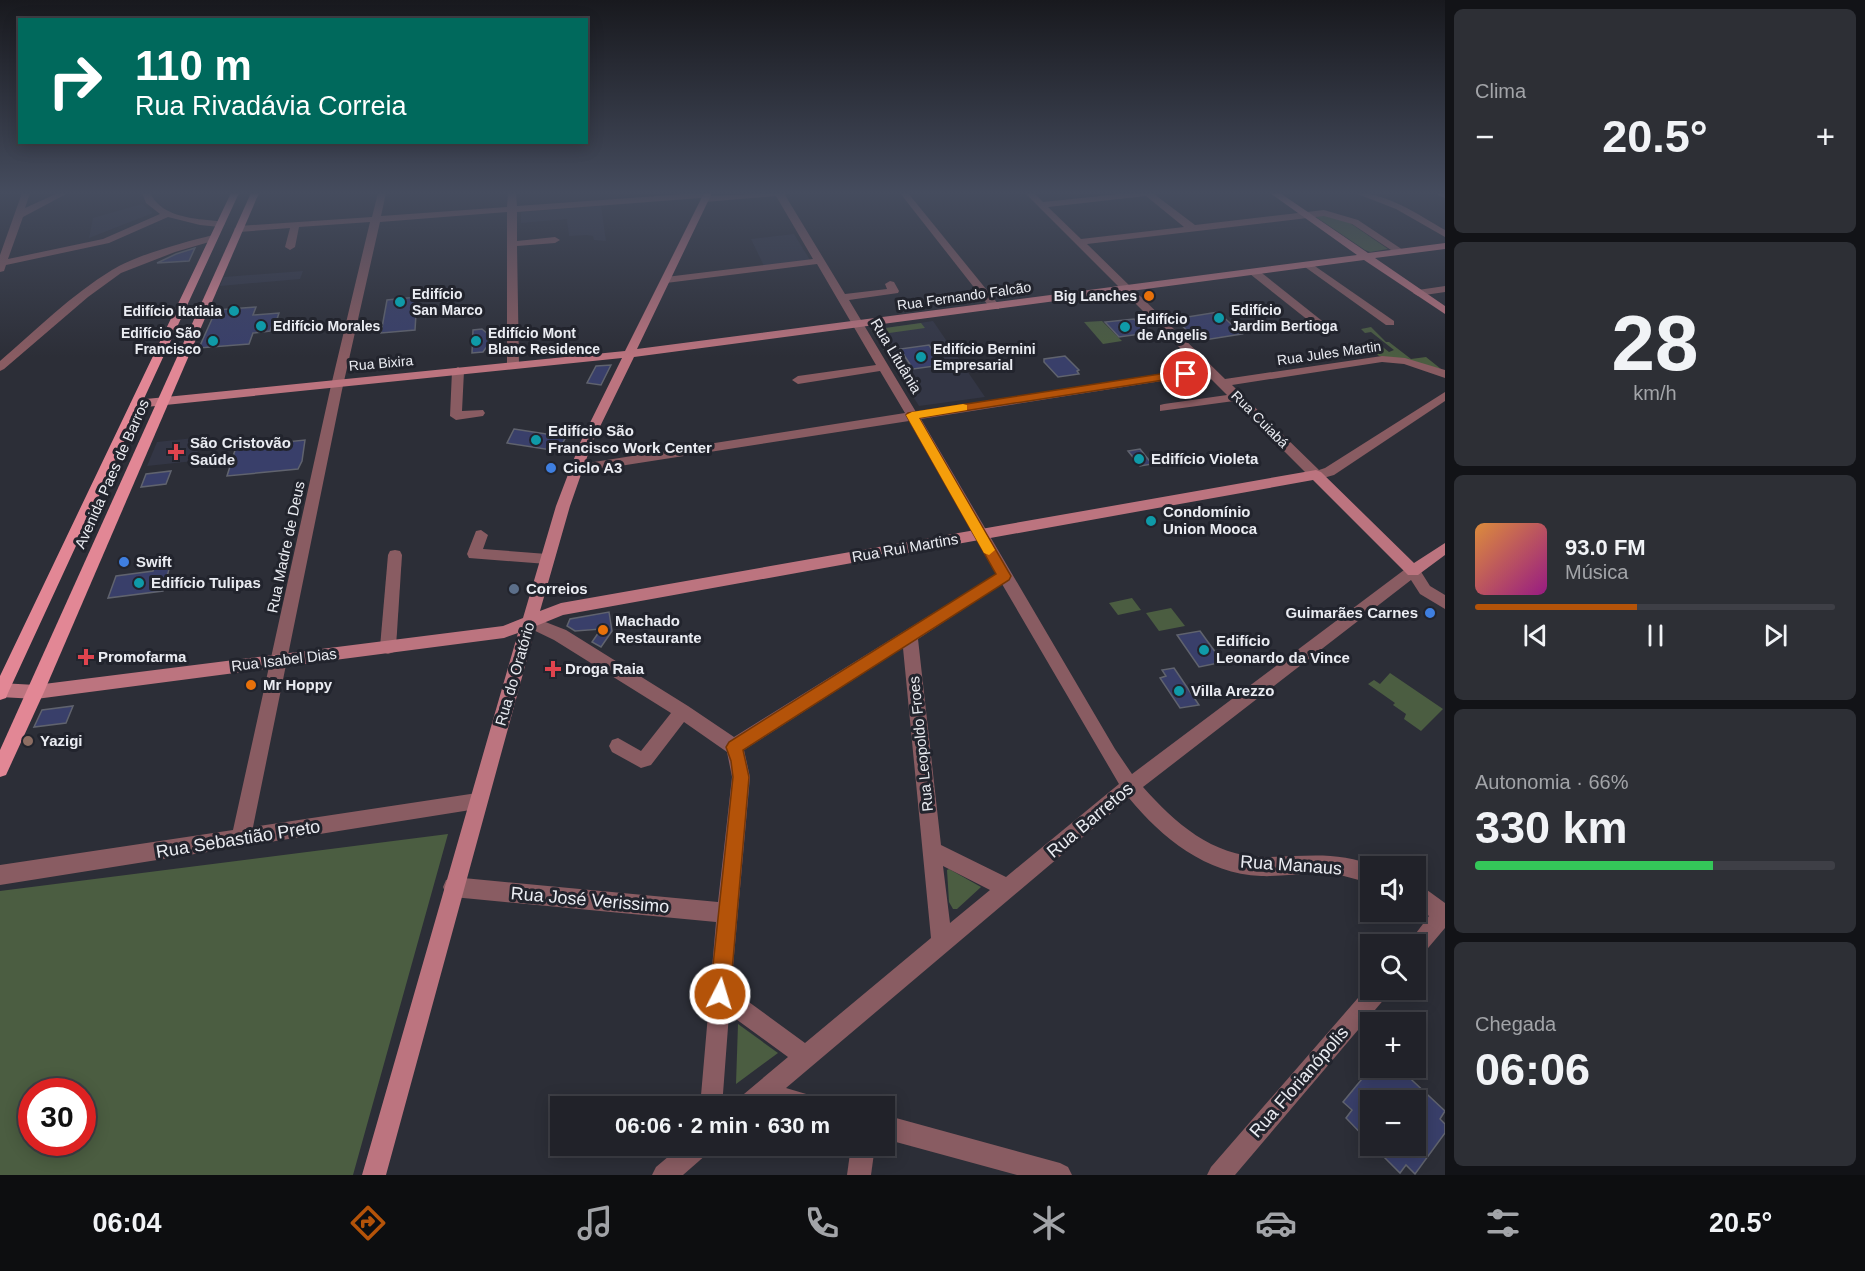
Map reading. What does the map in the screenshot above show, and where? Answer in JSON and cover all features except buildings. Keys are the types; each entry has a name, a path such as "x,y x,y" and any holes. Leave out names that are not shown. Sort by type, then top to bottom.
{"main road":[{"name":"Avenida Paes de Barros","path":"0,691 208,248"},
{"name":"Avenida Paes de Barros","path":"0,769 231,248"},
{"name":"Rua do Oratório","path":"374,1175 477,802 576,465 681,248"},
{"path":"1353,248 1445,311"},
{"name":"Rua Fernando Falcão","path":"629,354 1431,248"},
{"name":"Rua Bixira","path":"136,404 629,354"},
{"name":"Rua Rui Martins","path":"530,622 561,609 1316,475"},
{"name":"Rua Cuiabá","path":"1316,475 1413,571"},
{"name":"Rua Barretos","path":"1413,571 1445,548"},
{"name":"Rua Isabel Dias","path":"0,691 36,692 504,632 530,622"}],"street":[{"path":"1,266 8,248"},
{"path":"1,266 77,248"},
{"path":"0,367 84,295 117,271 178,248"},
{"name":"Rua Madre de Deus","path":"241,838 338,382 369,248"},
{"path":"512,248 513,366"},
{"name":"Rua Lituânia","path":"812,248 1109,755 1131,785"},
{"path":"948,248 995,307"},
{"name":"Rua Cuiabá","path":"1085,248 1316,475"},
{"path":"1393,248 1400,252"},
{"path":"666,280 820,261"},
{"path":"1309,265 1389,323"},
{"path":"1254,272 1327,330"},
{"path":"842,298 894,291 890,284"},
{"path":"1418,293 1445,289"},
{"name":"Rua Jules Martin","path":"1223,383 1382,359 1405,361 1442,375"},
{"path":"798,380 883,367"},
{"path":"576,465 594,466 1209,370"},
{"path":"458,371 456,416 479,413"},
{"path":"1316,475 1329,472 1445,396"},
{"path":"1164,408 1237,397"},
{"path":"481,535 474,554 547,558"},
{"path":"388,647 395,555"},
{"path":"1413,571 1425,590 1445,603"},
{"name":"Rua Barretos","path":"760,1096 1131,785 1413,571"},
{"path":"734,747 1004,576"},
{"path":"530,622 560,635 682,711 734,747 741,777 726,913 712,1096"},
{"name":"Rua Leopoldo Froes","path":"910,637 942,944"},
{"path":"618,746 641,760 645,759 682,711"},
{"name":"Rua Manaus","path":"1131,785 1154,812 1187,842 1223,859 1251,866 1326,864 1360,872"},
{"name":"Rua Sebastião Preto","path":"0,875 477,802"},
{"path":"932,850 1009,889"},
{"name":"Rua José Verissimo","path":"453,887 726,913"},
{"path":"1426,900 1445,915 1426,936"},
{"path":"720,994 806,1057"},
{"name":"Rua Florianópolis","path":"1219,1175 1370,1000"},
{"path":"895,1129 1060,1175"},
{"path":"664,1175 687,1156"},
{"path":"859,1175 862,1156"}],"shaded area":[{"path":"755,248 803,248 810,260 764,266"},
{"path":"303,271 300,279 220,286 224,277"},
{"path":"933,321 985,397 919,406 871,330"},
{"name":"São Cristovão Saúde","path":"203,437 194,461 147,466 157,442"}],"green space":[{"path":"1362,248 1388,249 1370,252"},
{"path":"1102,321 1122,341 1103,344 1084,322"},
{"path":"921,323 925,328 882,334 891,349 884,350 871,330"},
{"path":"1371,327 1386,342 1411,359 1426,357 1441,369 1379,356 1376,353 1383,351 1370,341 1374,340 1389,352 1394,350 1371,332 1365,333 1361,329"},
{"path":"1132,598 1141,610 1118,615 1109,603"},
{"path":"1171,608 1185,626 1159,631 1146,613"},
{"path":"1390,673 1443,709 1421,731 1404,719 1406,714 1393,705 1395,703 1368,684 1374,680 1380,684"},
{"path":"448,834 353,1175 0,1175 0,891"},
{"path":"947,870 981,887 957,909 953,909 949,902"},
{"path":"738,1024 778,1053 736,1084"}],"slow traffic":[{"path":"963,407 912,415 989,550"}],"place":[{"name":"Big Lanches","path":"1149,296"},
{"name":"Edifício San Marco","path":"400,302"},
{"name":"Edifício Itatiaia","path":"234,311"},
{"name":"Edifício Jardim Bertioga","path":"1219,318"},
{"name":"Edifício Morales","path":"261,326"},
{"name":"Edifício de Angelis","path":"1125,327"},
{"name":"Edifício São Francisco","path":"213,341"},
{"name":"Edifício Mont Blanc Residence","path":"476,341"},
{"name":"Edifício Bernini Empresarial","path":"921,357"},
{"name":"Edifício São Francisco Work Center","path":"536,440"},
{"name":"São Cristovão Saúde","path":"176,452"},
{"name":"Edifício Violeta","path":"1139,459"},
{"name":"Ciclo A3","path":"551,468"},
{"name":"Condomínio Union Mooca","path":"1151,521"},
{"name":"Swift","path":"124,562"},
{"name":"Edifício Tulipas","path":"139,583"},
{"name":"Correios","path":"514,589"},
{"name":"Guimarães Carnes","path":"1430,613"},
{"name":"Machado Restaurante","path":"603,630"},
{"name":"Edifício Leonardo da Vince","path":"1204,650"},
{"name":"Promofarma","path":"86,657"},
{"name":"Droga Raia","path":"553,669"},
{"name":"Mr Hoppy","path":"251,685"},
{"name":"Villa Arezzo","path":"1179,691"},
{"name":"Yazigi","path":"28,741"}],"route":[{"path":"720,994 726,913 741,777 734,747 1004,576 912,415 1186,374"}]}
